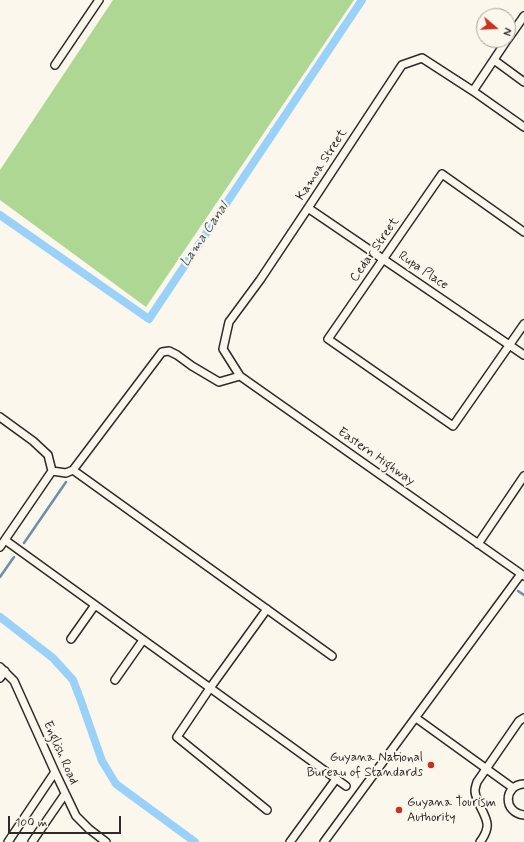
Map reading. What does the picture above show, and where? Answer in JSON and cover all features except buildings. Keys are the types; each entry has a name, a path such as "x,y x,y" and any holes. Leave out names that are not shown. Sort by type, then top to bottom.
{"street":[{"path":"56,65 99,0"},
{"path":"516,28 524,16"},
{"path":"502,48 473,91 524,127"},
{"name":"Kamoa Street","path":"223,349 229,322 260,280 402,65 422,58 473,91"},
{"path":"494,60 524,82"},
{"name":"Cedar Street","path":"509,345 453,426 328,339 442,174 524,232"},
{"name":"Rupa Place","path":"308,208 524,355"},
{"path":"509,345 524,324"},
{"name":"Eastern Highway","path":"223,349 240,376 522,575"},
{"path":"52,471 66,473 73,470 162,352 169,351 219,382 240,376"},
{"path":"0,417 33,441 48,455 52,471 0,548"},
{"path":"73,470 332,656"},
{"path":"478,544 524,476"},
{"path":"5,540 346,786"},
{"path":"324,842 489,616 522,575"},
{"path":"71,639 95,605"},
{"path":"267,609 177,737 267,810"},
{"path":"114,680 143,640"},
{"path":"0,678 2,669"},
{"name":"English Road","path":"2,669 14,681 76,816 89,829 106,842"},
{"path":"416,718 513,788"},
{"path":"480,842 486,833 488,825 476,795 475,791 477,782 519,722 524,718"},
{"path":"8,842 55,772"},
{"path":"290,842 336,779"},
{"path":"524,784 517,785 513,788 509,795 509,804 514,811 517,814 524,815"},
{"path":"32,842 65,794"}],"green space":[{"path":"113,0 354,0 146,307 0,200 0,170"}],"waterway":[{"name":"Lama Canal","path":"0,215 149,319 362,0"},
{"path":"24,543 66,482"},
{"path":"0,577 14,557"},
{"path":"518,591 524,595"},
{"path":"0,617 53,658 73,680 102,761 116,784 195,842"}],"place":[{"name":"Guyana National Bureau of Standards","path":"431,765"},
{"name":"Guyana Tourism Authority","path":"399,810"}]}
